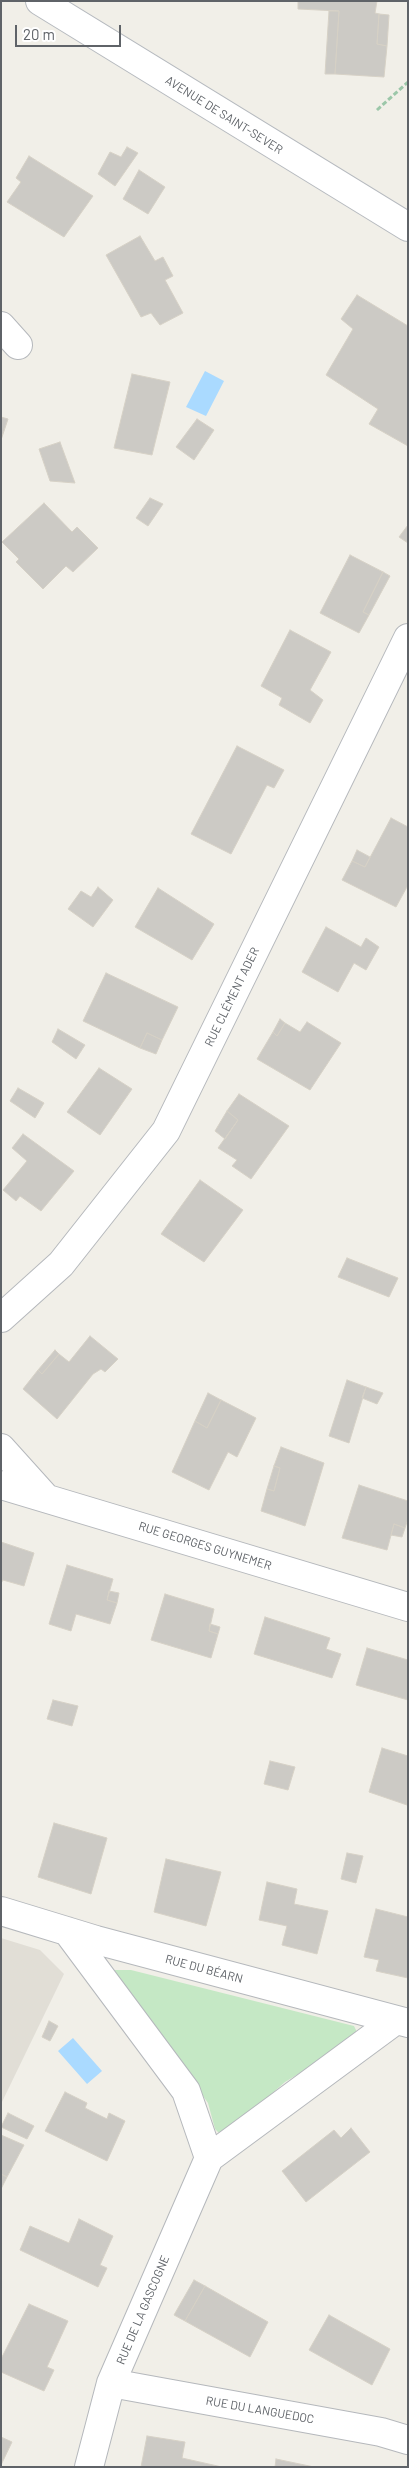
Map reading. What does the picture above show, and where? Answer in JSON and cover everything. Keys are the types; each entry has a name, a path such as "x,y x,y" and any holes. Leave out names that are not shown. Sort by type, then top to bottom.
{"street":[{"name":"AVENUE DE SAINT-SEVER","path":"40,1 408,227"},
{"name":"RUE CLÉMENT ADER","path":"1,1318 61,1264 166,1131 408,638"},
{"path":"1,1448 46,1498"},
{"name":"RUE GEORGES GUYNEMER","path":"1,1485 408,1607"},
{"name":"RUE DU BÉARN","path":"1,1911 67,1931 402,2021"},
{"path":"67,1931 186,2091 209,2158 402,2021"},
{"name":"RUE DE LA GASCOGNE","path":"89,2467 111,2383 209,2158"},
{"name":"RUE DU LANGUEDOC","path":"111,2383 381,2432 408,2440"}],"path":[{"path":"377,110 408,82"}],"shaded area":[{"path":"1,1938 40,1950 64,1974 1,2104"}],"green space":[{"path":"113,1970 131,1970 354,2026 361,2040 333,2053 285,2082 226,2134 221,2135 215,2129 208,2103"}],"water":[{"path":"205,371 224,381 206,416 186,407"},
{"path":"73,2038 102,2071 87,2084 58,2051"}],"building":[{"path":"298,1 377,1 375,13 379,14 377,44 387,46 384,77 335,74 339,11 298,9"},
{"path":"329,11 339,11 335,74 325,74"},
{"path":"379,14 389,15 387,46 377,44"},
{"path":"127,147 138,153 115,186 98,174 110,152 121,157"},
{"path":"29,156 93,196 64,237 7,202 21,182 16,178"},
{"path":"139,170 165,187 148,214 123,199"},
{"path":"140,236 155,261 163,257 173,276 165,280 183,313 160,325 151,313 141,317 106,255"},
{"path":"357,295 408,326 408,446 369,424 378,409 326,375 353,329 341,319"},
{"path":"132,374 170,382 152,455 114,448"},
{"path":"1,417 8,419 1,440"},
{"path":"197,419 214,430 194,460 176,447"},
{"path":"60,442 75,483 50,481 39,449"},
{"path":"150,498 163,504 148,526 136,518"},
{"path":"44,503 72,532 77,527 98,548 73,572 66,566 43,589 16,562 19,559 2,542"},
{"path":"408,525 408,543 399,537"},
{"path":"350,555 383,572 363,612 369,615 359,633 320,613"},
{"path":"383,572 390,576 369,615 363,612"},
{"path":"290,630 331,652 310,690 323,700 310,723 279,705 282,698 261,686"},
{"path":"237,746 284,770 274,788 267,785 231,854 191,834"},
{"path":"391,818 408,827 408,885 396,907 342,880 352,861 365,867"},
{"path":"357,850 370,857 365,867 352,861"},
{"path":"98,887 113,900 93,927 68,909 81,891 91,897"},
{"path":"158,888 214,924 192,960 135,927"},
{"path":"326,927 361,947 366,938 379,947 366,970 354,963 338,992 302,972"},
{"path":"106,973 178,1007 162,1040 147,1033 140,1048 83,1021"},
{"path":"280,1019 285,1023 277,1036 273,1032"},
{"path":"307,1022 341,1043 310,1090 257,1059 273,1032 277,1036 285,1023 300,1032"},
{"path":"58,1029 85,1045 76,1059 52,1042"},
{"path":"147,1033 162,1040 156,1054 140,1048"},
{"path":"99,1068 132,1089 100,1135 67,1112"},
{"path":"18,1088 44,1103 35,1118 10,1101"},
{"path":"239,1094 289,1126 251,1179 232,1166 237,1160 218,1148 238,1120 227,1111"},
{"path":"227,1111 238,1120 225,1139 215,1131"},
{"path":"23,1134 74,1171 41,1211 20,1196 16,1201 3,1190 27,1161 12,1148"},
{"path":"200,1180 243,1210 204,1262 161,1234"},
{"path":"347,1258 398,1278 389,1297 338,1277"},
{"path":"90,1336 118,1359 105,1372 101,1369 93,1374 57,1419 23,1389 38,1370 42,1374 59,1354 69,1362"},
{"path":"55,1350 59,1354 42,1374 38,1370"},
{"path":"347,1380 366,1387 349,1443 329,1436"},
{"path":"366,1387 383,1393 377,1404 362,1398"},
{"path":"208,1393 221,1400 207,1428 195,1421"},
{"path":"221,1400 256,1418 237,1457 228,1452 209,1490 172,1472 195,1421 207,1428"},
{"path":"281,1447 324,1463 305,1526 261,1511 267,1489 274,1491 280,1468 274,1466"},
{"path":"274,1466 280,1468 274,1491 267,1489"},
{"path":"359,1485 408,1501 408,1519 405,1528 394,1524 387,1550 342,1538"},
{"path":"394,1524 405,1528 402,1537 391,1535"},
{"path":"1,1542 34,1553 24,1586 3,1580 1,1583"},
{"path":"67,1565 113,1579 107,1600 117,1603 110,1624 76,1614 71,1631 49,1624"},
{"path":"109,1591 119,1593 117,1603 107,1600"},
{"path":"165,1594 214,1609 209,1631 218,1634 211,1658 151,1640"},
{"path":"265,1617 330,1638 326,1649 341,1654 332,1678 254,1654"},
{"path":"210,1624 220,1627 218,1634 209,1631"},
{"path":"367,1648 408,1660 408,1700 356,1685"},
{"path":"53,1700 78,1706 72,1726 47,1719"},
{"path":"382,1748 408,1756 407,1805 369,1792"},
{"path":"270,1761 295,1767 288,1790 264,1784"},
{"path":"54,1823 107,1838 91,1894 38,1877"},
{"path":"347,1853 363,1856 356,1883 341,1879"},
{"path":"166,1859 221,1872 206,1926 154,1912"},
{"path":"267,1882 297,1889 294,1904 328,1911 317,1954 282,1945 287,1926 259,1920"},
{"path":"376,1909 408,1917 408,1978 376,1971 379,1960 364,1957"},
{"path":"49,2021 58,2026 50,2041 42,2037"},
{"path":"65,2092 87,2103 85,2108 107,2119 109,2113 125,2121 107,2161 45,2131"},
{"path":"8,2113 34,2126 27,2139 1,2127"},
{"path":"351,2128 370,2152 306,2202 282,2171 334,2130 341,2138"},
{"path":"1,2135 24,2145 7,2177 1,2174"},
{"path":"1,2174 7,2177 1,2189"},
{"path":"79,2219 113,2236 100,2265 107,2268 98,2287 20,2250 30,2226 69,2243"},
{"path":"194,2280 205,2286 185,2321 174,2315"},
{"path":"205,2286 268,2322 250,2357 185,2321"},
{"path":"29,2304 68,2321 47,2367 54,2370 44,2391 1,2372 1,2359"},
{"path":"329,2315 390,2349 372,2385 309,2350"},
{"path":"147,2436 185,2442 182,2458 222,2467 141,2467"},
{"path":"1,2437 12,2442 1,2465"},
{"path":"276,2459 314,2467 275,2467"}]}
